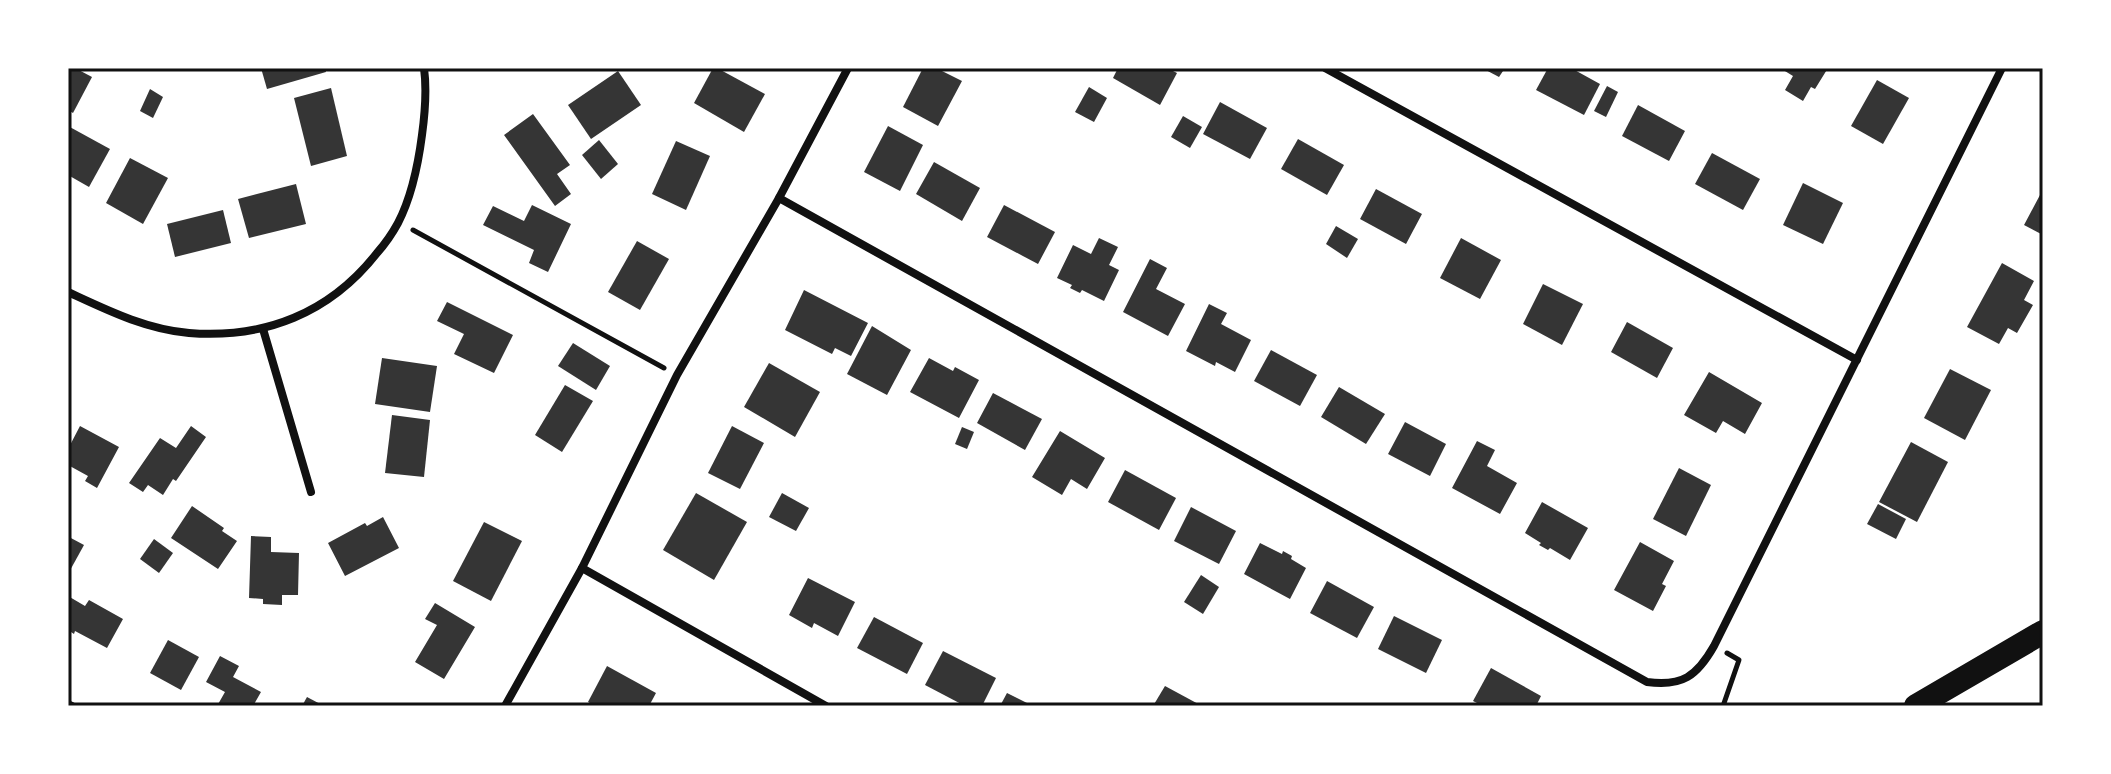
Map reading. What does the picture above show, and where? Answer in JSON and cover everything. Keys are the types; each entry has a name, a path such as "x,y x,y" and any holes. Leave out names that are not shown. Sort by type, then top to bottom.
{"highway":[{"path":"1983,667 2043,625"},
{"path":"1916,706 2043,632"}],"street":[{"path":"68,292 111,313 151,327 189,333 263,329 301,316 327,302 363,271 399,222 413,187 419,157 424,115 424,68"},
{"path":"505,706 582,568 677,375 779,198 848,68"},
{"path":"1325,68 1857,360"},
{"path":"779,198 1647,682 1665,684 1679,681 1703,665 1714,646 2002,68"},
{"path":"263,329 311,492"},
{"path":"582,568 826,706"}],"path":[{"path":"399,222 677,375"},
{"path":"1714,646 1739,660 1723,706"}],"building":[{"path":"68,68 75,68 92,77 73,113 68,110"},
{"path":"261,68 325,68 326,72 267,89"},
{"path":"713,68 765,94 744,132 694,103"},
{"path":"923,68 936,68 962,81 938,126 903,107"},
{"path":"1118,68 1167,68 1177,73 1160,105 1113,78"},
{"path":"1482,68 1505,68 1499,77"},
{"path":"1548,68 1571,68 1600,84 1584,115 1536,90"},
{"path":"1780,68 1828,68 1803,101 1785,90 1793,76"},
{"path":"618,71 641,105 591,139 568,105"},
{"path":"1877,80 1909,98 1883,144 1851,126"},
{"path":"1607,86 1618,92 1606,117 1594,111"},
{"path":"1089,87 1107,98 1094,122 1075,112"},
{"path":"331,88 347,156 311,166 294,98"},
{"path":"150,89 163,97 153,118 140,111"},
{"path":"1220,102 1267,128 1250,159 1203,134"},
{"path":"1638,105 1685,131 1669,161 1622,136"},
{"path":"533,114 570,165 557,174 571,194 555,206 504,135"},
{"path":"1183,116 1202,127 1190,148 1171,137"},
{"path":"68,126 110,149 89,187 68,175"},
{"path":"888,126 923,145 900,191 864,172"},
{"path":"1298,139 1344,165 1327,195 1281,169"},
{"path":"599,140 618,164 601,179 582,155"},
{"path":"676,141 710,156 686,210 652,194"},
{"path":"1712,153 1760,179 1743,210 1695,184"},
{"path":"130,158 168,178 143,224 106,203"},
{"path":"934,162 980,188 962,221 916,194"},
{"path":"1803,183 1843,203 1823,244 1783,225"},
{"path":"296,184 306,224 249,238 238,199"},
{"path":"1376,189 1422,214 1406,244 1360,219"},
{"path":"2040,195 2043,196 2043,235 2024,225"},
{"path":"532,205 571,224 548,272 529,263 534,250 483,225 493,206 524,221"},
{"path":"1004,205 1055,232 1038,264 987,237"},
{"path":"223,210 231,243 175,257 167,224"},
{"path":"1336,226 1358,239 1347,258 1326,244"},
{"path":"1099,238 1118,247 1109,265 1119,270 1104,301 1082,290 1080,293 1057,278 1073,245 1091,254"},
{"path":"1461,238 1501,260 1480,299 1440,278"},
{"path":"637,241 669,259 640,310 608,292"},
{"path":"1150,259 1167,268 1156,289 1185,304 1168,336 1123,312"},
{"path":"2002,263 2034,281 2024,300 2033,305 2017,333 2008,328 1999,344 1967,327"},
{"path":"1543,284 1583,304 1562,345 1523,324"},
{"path":"804,290 868,323 851,356 835,348 832,354 785,330"},
{"path":"447,302 513,335 494,373 454,354 464,334 437,321"},
{"path":"1209,304 1227,313 1221,324 1251,340 1235,372 1186,351"},
{"path":"1627,322 1673,348 1657,378 1611,352"},
{"path":"872,326 911,350 887,395 847,374"},
{"path":"573,343 610,366 596,390 558,366"},
{"path":"1271,350 1317,375 1300,406 1254,381"},
{"path":"382,358 437,366 430,412 375,404"},
{"path":"929,358 979,380 959,418 910,392"},
{"path":"769,363 820,392 795,437 744,407"},
{"path":"1950,369 1991,390 1965,440 1924,418"},
{"path":"1709,372 1762,403 1745,434 1723,421 1716,433 1684,415"},
{"path":"565,385 593,401 562,452 535,435"},
{"path":"1339,387 1385,414 1366,444 1321,417"},
{"path":"993,393 1042,419 1025,450 977,423"},
{"path":"392,415 430,420 424,477 385,473"},
{"path":"1405,422 1446,444 1430,476 1388,454"},
{"path":"80,426 119,447 97,488 85,481 88,476 68,465 68,449"},
{"path":"191,426 206,437 163,495 148,485 143,492 129,483 160,438 176,448"},
{"path":"732,426 764,443 740,489 708,473"},
{"path":"962,427 974,432 967,449 955,444"},
{"path":"1060,431 1105,458 1087,489 1071,479 1062,495 1032,477"},
{"path":"1477,441 1495,450 1487,466 1517,483 1500,514 1452,488"},
{"path":"1911,442 1948,462 1917,522 1879,502"},
{"path":"1679,468 1711,485 1686,536 1653,519"},
{"path":"1125,470 1176,498 1159,530 1108,502"},
{"path":"696,493 747,522 714,580 663,550"},
{"path":"782,493 809,508 796,531 769,517"},
{"path":"1542,502 1588,528 1570,560 1539,545 1541,543 1525,533"},
{"path":"1878,504 1906,519 1896,539 1867,524"},
{"path":"192,506 237,541 218,569 171,538"},
{"path":"1191,507 1236,531 1219,564 1174,541"},
{"path":"383,517 399,548 345,576 328,543"},
{"path":"484,522 522,541 491,601 453,581"},
{"path":"251,536 271,537 271,552 299,553 298,595 282,595 282,605 263,604 263,599 249,598"},
{"path":"68,539 84,545 68,574"},
{"path":"154,539 173,553 159,573 140,559"},
{"path":"1640,542 1674,561 1653,611 1614,590"},
{"path":"1260,543 1282,554 1283,551 1306,568 1290,599 1244,574"},
{"path":"1201,575 1219,587 1203,614 1184,602"},
{"path":"808,578 855,602 838,636 814,623 812,628 789,615"},
{"path":"1327,581 1374,607 1357,638 1310,613"},
{"path":"68,596 85,606 89,600 123,619 107,648 68,630"},
{"path":"435,603 475,627 444,679 415,662 437,625 425,619"},
{"path":"1394,616 1442,640 1426,673 1378,649"},
{"path":"874,617 923,643 907,674 857,648"},
{"path":"168,640 199,657 181,690 150,673"},
{"path":"943,651 996,678 982,706 965,706 925,685"},
{"path":"220,656 239,666 233,677 261,692 253,706 217,706 225,692 206,682"},
{"path":"607,666 656,693 649,706 595,706 588,702"},
{"path":"1491,668 1541,696 1536,706 1483,706 1473,701"},
{"path":"1165,686 1202,706 1153,706"},
{"path":"1007,693 1033,706 1000,706"},
{"path":"307,697 324,706 302,706"}]}
